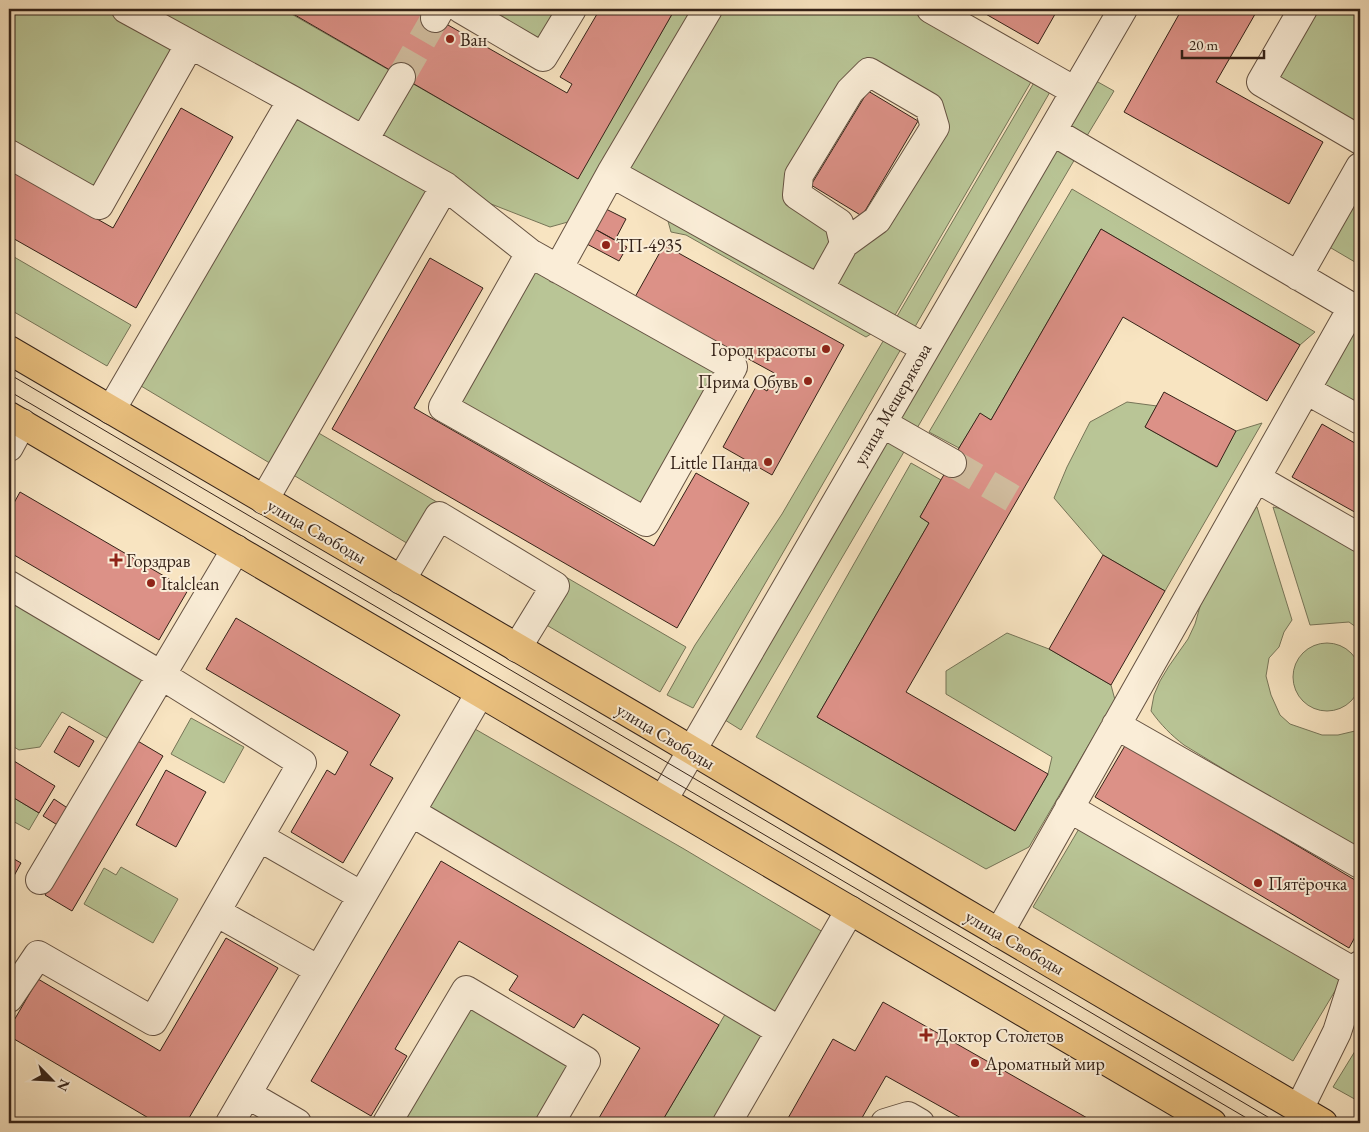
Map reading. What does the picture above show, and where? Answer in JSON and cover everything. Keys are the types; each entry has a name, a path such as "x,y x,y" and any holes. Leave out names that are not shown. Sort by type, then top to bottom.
{"main road":[{"name":"улица Свободы","path":"9,350 1323,1123"},
{"path":"15,420 850,910 1201,1120"}],"street":[{"path":"126,9 160,17 190,44 445,186 530,253 733,367 646,522 443,407 530,253"},
{"path":"461,9 543,57 572,9"},
{"path":"558,269 610,173 708,9"},
{"path":"931,9 1074,92"},
{"name":"улица Мещерякова","path":"662,800 1123,9"},
{"path":"1302,9 1261,82 1360,140"},
{"path":"9,154 99,205 190,44"},
{"path":"819,289 844,244 877,220 935,127 929,107 869,72 850,91 799,175 797,195 839,223 844,244"},
{"path":"364,140 401,77"},
{"path":"111,410 292,100"},
{"path":"999,933 1306,390 1356,310 1052,131"},
{"path":"1298,276 1360,167"},
{"path":"610,173 925,348"},
{"path":"264,500 445,186"},
{"path":"1306,390 1360,420"},
{"path":"9,447 15,420"},
{"path":"882,422 952,463"},
{"path":"1256,478 1360,538"},
{"path":"400,580 439,516 555,586 517,648"},
{"path":"40,880 236,549"},
{"path":"9,585 161,675 302,763 153,1021 38,955 9,998"},
{"path":"230,1123 480,693"},
{"path":"1116,725 1360,864"},
{"path":"1069,808 1358,969 1337,1032 1299,1109"},
{"path":"411,812 780,1031"},
{"path":"259,837 362,896"},
{"path":"738,1119 780,1031 850,910"},
{"path":"216,912 319,970"},
{"path":"387,1123 466,990 586,1061 550,1123"},
{"path":"247,1094 297,1123"},
{"path":"885,1123 908,1116 920,1123"}],"green space":[{"path":"9,9 110,9 180,47 97,195 9,145"},
{"path":"171,9 289,9 288,12 577,178 675,9 931,9 1038,70 888,327 819,289 935,127 869,72 799,175 839,223 813,285 611,174 575,220 550,227 445,186 278,468 131,380 292,100 163,22"},
{"path":"461,9 572,9 543,57"},
{"path":"1309,9 1360,9 1360,134 1272,82"},
{"path":"1039,74 1054,85 912,332 892,325"},
{"path":"1089,77 1114,91 1082,144 1057,129"},
{"path":"1053,136 1079,152 913,435 888,421"},
{"path":"1360,185 1360,265 1326,245"},
{"path":"1072,189 1315,332 1300,345 1101,229 991,420 980,414 959,448 929,432"},
{"path":"666,214 882,327 866,337 686,235 671,232"},
{"path":"9,254 131,325 107,366 9,309"},
{"path":"533,260 725,370 645,512 451,405"},
{"path":"1360,312 1360,420 1306,390"},
{"path":"889,331 905,342 693,708 667,695 695,645 782,514"},
{"path":"1127,402 1157,406 1145,427 1216,467 1236,431 1262,423 1165,591 1103,555 1054,498 1067,467 1090,422"},
{"path":"310,428 442,505 415,548 285,470"},
{"path":"883,429 908,445 741,730 717,715"},
{"path":"911,463 941,480 920,517 929,523 817,717 1015,831 1048,774 1052,757 946,694 946,671 1007,633 1049,649 1111,685 1115,700 1029,847 986,869 756,737"},
{"path":"1257,507 1292,620 1284,632 1279,647 1269,658 1266,676 1271,695 1280,715 1290,724 1322,735 1338,735 1360,728 1360,850 1343,842 1184,745 1166,730 1151,711 1154,695 1160,681 1188,639 1195,624 1205,589 1246,514"},
{"path":"1273,507 1287,510 1360,548 1360,630 1349,622 1310,625"},
{"path":"564,576 686,647 660,692 538,620"},
{"path":"9,594 152,679 112,741 62,712 40,747 19,750 9,744"},
{"path":"1327,643 1340,646 1351,653 1358,664 1361,677 1358,690 1351,701 1340,708 1327,711 1314,708 1303,701 1296,690 1293,677 1296,664 1303,653 1314,646"},
{"path":"191,718 244,747 224,783 171,754"},
{"path":"468,725 684,849 828,935 777,1023 419,810"},
{"path":"9,795 39,813 29,830 9,819"},
{"path":"1080,827 1341,981 1293,1061 1033,907"},
{"path":"121,867 178,899 153,943 84,904 104,868 116,875"},
{"path":"468,994 581,1063 546,1123 392,1123"},
{"path":"730,1006 774,1032 721,1123 661,1123"},
{"path":"1360,1043 1360,1102 1333,1087"}],"building":[{"path":"289,9 420,9 567,93 572,84 560,77 600,9 611,11 613,9 675,9 578,179 288,11"},
{"path":"977,9 1058,9 1038,44"},
{"path":"1182,9 1258,9 1216,82 1323,142 1289,204 1124,112"},
{"path":"868,91 918,121 862,216 811,185"},
{"path":"181,108 233,137 136,308 9,236 9,169 113,228"},
{"path":"604,208 626,219 615,240 593,228"},
{"name":"ТП-4935","path":"593,228 627,247 619,261 585,243"},
{"path":"1101,229 1300,345 1267,401 1123,317 906,692 1048,774 1015,831 817,717 929,523 920,517 959,448 980,413 991,420"},
{"path":"664,245 844,345 772,475 723,447 757,385 767,391 776,374 635,297"},
{"path":"430,258 483,288 414,408 654,546 696,473 749,503 677,628 332,429"},
{"path":"1164,392 1236,431 1217,467 1145,427"},
{"path":"1322,424 1360,446 1360,515 1292,477"},
{"path":"20,492 188,590 159,640 9,552 9,512"},
{"path":"1103,555 1165,591 1111,685 1049,649"},
{"path":"236,618 400,715 370,765 393,778 343,863 291,832 327,770 335,775 348,752 206,669"},
{"path":"69,726 94,741 79,767 54,752"},
{"path":"136,740 163,756 72,911 45,895"},
{"path":"1126,744 1360,883 1360,928 1349,948 1095,797"},
{"path":"9,758 55,786 39,813 9,795"},
{"path":"166,770 206,792 176,847 136,825"},
{"path":"54,799 69,809 59,826 43,816"},
{"path":"9,856 21,863 9,885"},
{"path":"441,861 719,1025 661,1123 596,1123 640,1048 583,1014 574,1028 509,990 518,976 459,941 395,1049 407,1056 371,1116 311,1081"},
{"path":"226,938 278,968 186,1123 157,1123 9,1036 9,1029 38,979 160,1051"},
{"path":"883,1002 1096,1123 970,1123 886,1076 859,1123 792,1123 787,1120 833,1039 855,1051"}],"tunnel":[{"path":"401,77 435,18"},
{"path":"952,463 1017,501"}],"tram line":[{"path":"9,374 1278,1123"},
{"path":"9,391 1255,1123"}],"place":[{"name":"Ван","path":"450,39"},
{"name":"ТП-4935","path":"606,245"},
{"name":"Город красоты","path":"826,349"},
{"name":"Прима Обувь","path":"808,381"},
{"name":"Little Панда","path":"768,462"},
{"name":"Горздрав","path":"116,560"},
{"name":"Italclean","path":"151,583"},
{"name":"Пятёрочка","path":"1258,883"},
{"name":"Доктор Столетов","path":"926,1035"},
{"name":"Ароматный мир","path":"975,1063"}]}
